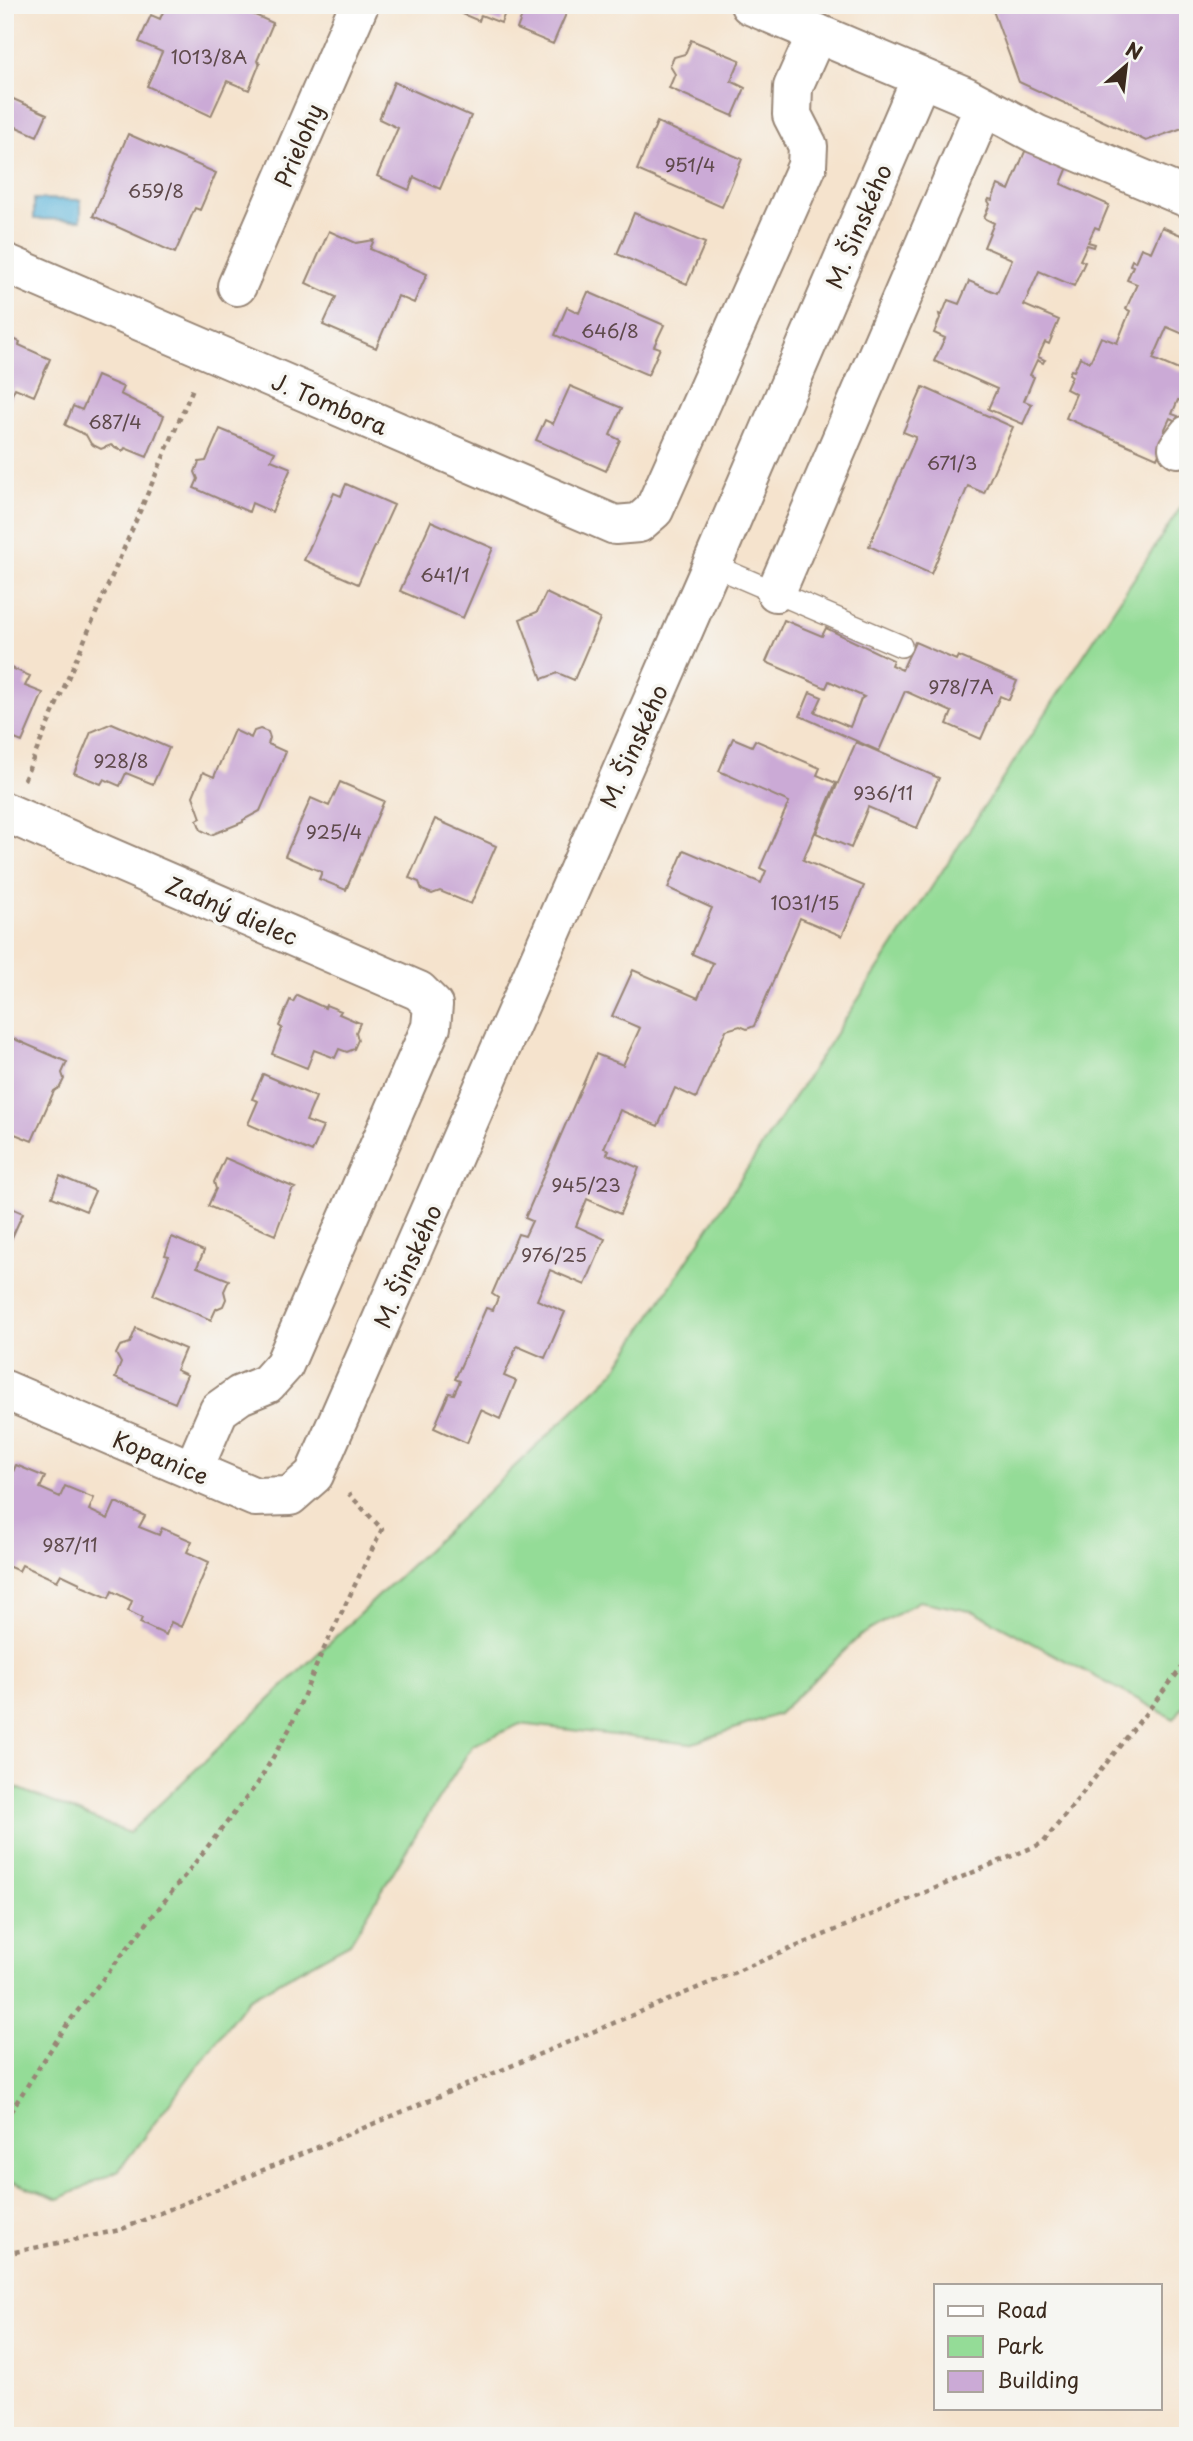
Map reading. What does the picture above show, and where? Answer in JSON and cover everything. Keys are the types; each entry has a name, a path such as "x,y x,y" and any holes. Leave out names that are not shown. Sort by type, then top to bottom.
{"street":[{"name":"Prielohy","path":"237,286 359,5"},
{"path":"750,5 984,106 1037,134 1188,198"},
{"name":"J. Tombora","path":"5,263 615,525 639,523 654,510 807,166 808,146 792,115 793,87 817,33"},
{"name":"M. Šinského","path":"314,1475 712,565 921,78"},
{"path":"776,592 984,106"},
{"name":"Zadný dielec","path":"7,813 419,990 433,1005 431,1027 284,1365 267,1384 240,1395 219,1410 193,1470"},
{"name":"Kopanice","path":"5,1390 255,1497 290,1496 314,1475"}],"lane":[{"path":"712,565 901,646"}],"path":[{"path":"7,813 209,351"},
{"path":"5,2120 68,2023 258,1783 290,1728 320,1657 382,1529 341,1487 314,1475"},
{"path":"5,2254 120,2230 1043,1843 1188,1660"}],"green space":[{"path":"1188,496 1188,1700 1174,1719 975,1612 919,1601 860,1636 778,1714 690,1744 520,1724 473,1745 350,1943 248,1999 119,2170 59,2199 5,2179 5,1783 129,1833 614,1372"}],"water":[{"path":"34,199 81,200 81,220 34,219"}],"building":[{"path":"166,5 232,5 273,23 257,61 260,63 249,90 227,81 211,116 147,86 162,52 139,42 151,15 160,19"},
{"path":"449,5 508,5 501,23 481,15 479,21 448,8"},
{"path":"519,5 569,7 553,44 517,29 525,8"},
{"path":"991,5 1188,5 1188,126 1146,141 1019,82"},
{"path":"691,40 740,60 731,81 745,88 733,116 669,88 675,74 670,66 674,57 685,54"},
{"path":"394,82 471,116 440,189 414,177 409,190 377,176 398,128 379,119"},
{"path":"11,98 47,114 37,136 5,122 5,112"},
{"path":"657,122 742,159 722,207 637,170"},
{"path":"128,134 216,173 200,210 195,208 175,253 93,216"},
{"path":"1026,149 1068,167 1061,184 1109,205 1099,229 1095,227 1088,242 1095,244 1094,247 1087,245 1080,260 1085,262 1074,286 1039,271 1024,305 1059,320 1049,344 1045,342 1038,357 1045,360 1043,363 1037,360 1030,375 1034,377 1024,401 1032,404 1023,424 988,409 997,389 934,361 945,338 934,333 939,314 942,315 948,300 959,304 969,281 997,293 1012,259 984,247 994,223 984,218 990,204 988,201 992,200 998,185 1009,190"},
{"path":"634,213 705,243 687,284 617,254"},
{"path":"1162,227 1188,238 1188,336 1167,327 1153,359 1188,374 1188,388 1182,401 1178,400 1172,414 1178,416 1176,421 1170,418 1164,431 1168,433 1157,458 1066,418 1076,394 1066,389 1072,376 1069,374 1071,370 1074,371 1080,357 1090,362 1101,337 1117,343 1130,311 1126,309 1137,284 1127,280 1133,266 1130,265 1132,260 1135,262 1141,248 1151,252"},
{"path":"329,231 356,243 374,240 370,249 427,274 414,303 398,296 376,348 323,325 336,297 306,283"},
{"path":"588,292 664,325 654,346 660,348 648,375 555,335 567,307 579,313"},
{"path":"5,335 20,342 19,345 50,359 34,396 15,388 9,401 5,399"},
{"path":"97,376 123,387 120,394 164,416 147,457 111,445 101,449 91,444 86,435 65,425 73,406 82,410"},
{"path":"570,386 622,408 610,435 620,440 606,471 536,440 545,420 553,424"},
{"path":"923,387 1013,427 984,493 968,486 931,574 869,546 916,437 903,432"},
{"path":"220,429 275,452 271,460 291,468 272,512 252,503 249,512 194,488 198,479 195,472 199,462 206,461"},
{"path":"346,484 394,505 358,584 304,560 334,493 341,496"},
{"path":"431,521 493,548 463,618 400,591"},
{"path":"546,593 600,619 574,680 558,673 542,679 520,619 537,612"},
{"path":"784,620 822,636 826,628 893,660 891,665 902,670 915,642 956,660 958,656 1017,681 1009,700 1000,696 981,739 947,724 952,712 905,691 879,751 800,716 810,692 822,697 815,712 850,727 864,697 829,681 826,688 766,662"},
{"path":"5,665 30,676 25,686 43,693 22,742 5,735"},
{"path":"112,723 169,748 153,784 126,773 120,786 104,779 101,784 74,773 91,732"},
{"path":"260,729 268,732 268,744 286,752 260,811 243,822 211,835 201,830 197,820 201,818 193,796 203,772 214,777 234,730 251,738 254,731"},
{"path":"733,738 752,746 755,740 820,768 817,775 836,783 803,860 864,886 842,936 800,918 754,1026 726,1030 696,1098 675,1088 658,1126 620,1110 604,1148 609,1150 607,1154 639,1168 620,1214 587,1199 576,1226 605,1239 585,1285 550,1270 537,1300 565,1312 545,1358 517,1346 504,1376 516,1381 500,1419 481,1410 467,1443 434,1428 449,1393 454,1394 460,1381 455,1379 486,1308 493,1310 498,1298 492,1294 518,1234 525,1236 532,1221 525,1218 596,1054 623,1065 640,1028 612,1016 633,970 698,998 713,963 692,954 712,908 668,888 684,850 761,883 766,871 760,868 789,802 719,771"},
{"path":"856,742 939,778 917,828 868,807 851,848 816,833"},
{"path":"340,782 384,801 346,890 319,879 322,872 285,856 311,798 329,806"},
{"path":"435,819 496,846 471,904 440,891 432,894 422,890 419,882 409,878"},
{"path":"297,995 325,1008 326,1005 341,1011 339,1014 360,1023 354,1049 347,1052 339,1049 335,1058 314,1050 307,1068 272,1054 282,1028 279,1026 290,1000 293,1002"},
{"path":"5,1035 67,1062 62,1073 64,1079 54,1091 32,1141 5,1130"},
{"path":"263,1074 316,1097 306,1121 323,1127 312,1152 248,1124 258,1101 252,1099"},
{"path":"225,1158 295,1188 275,1235 208,1206 216,1189 214,1182"},
{"path":"60,1176 95,1191 86,1211 52,1197"},
{"path":"5,1205 23,1213 5,1253"},
{"path":"172,1237 204,1251 197,1267 229,1280 224,1291 226,1299 223,1306 216,1309 211,1320 153,1295 169,1256 165,1255"},
{"path":"136,1328 185,1349 176,1370 187,1375 175,1403 115,1378 121,1363 116,1354 120,1346 130,1343"},
{"path":"16,1465 45,1477 40,1488 60,1497 65,1486 94,1498 89,1510 108,1519 115,1503 118,1503 145,1516 139,1527 159,1535 162,1528 192,1541 187,1552 209,1562 181,1627 171,1622 166,1635 140,1623 142,1618 128,1611 132,1601 112,1591 109,1598 61,1574 57,1581 22,1565 19,1571 5,1565 5,1474 11,1476"}]}
